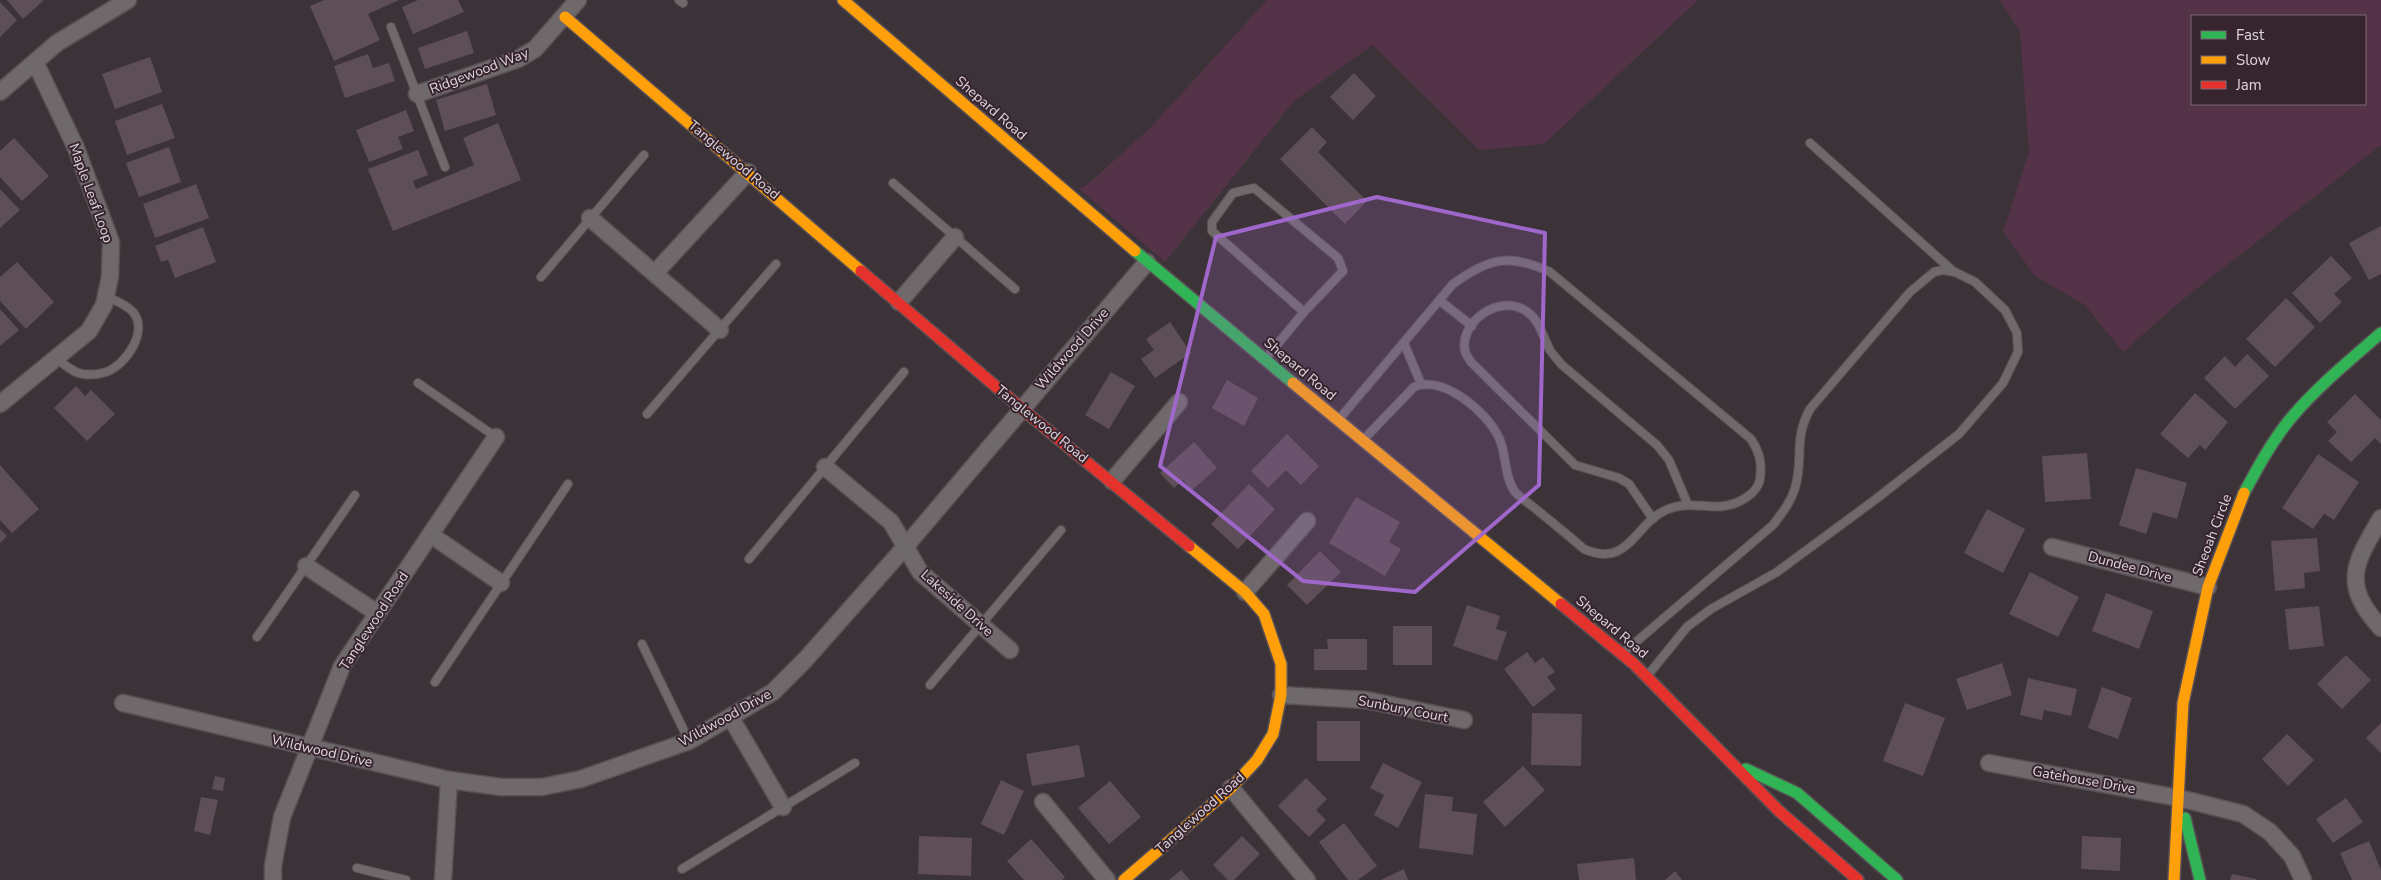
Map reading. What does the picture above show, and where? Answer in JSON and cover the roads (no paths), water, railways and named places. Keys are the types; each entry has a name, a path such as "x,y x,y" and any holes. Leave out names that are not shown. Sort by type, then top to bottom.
{"street":[{"path":"0,92 57,43 128,0"},
{"name":"Ridgewood Way","path":"417,94 518,59 535,49 578,0"},
{"name":"Shepard Road","path":"843,0 1147,262 1622,654 1779,811 1858,880"},
{"name":"Tanglewood Road","path":"565,17 1022,408 1245,592 1264,614 1281,664 1281,695 1272,734 1257,760 1231,788 1124,880"},
{"name":"Maple Leaf Loop","path":"0,404 89,331 104,305 110,277 111,242 76,148 35,62"},
{"path":"655,273 748,172"},
{"path":"590,218 720,330"},
{"path":"899,302 955,237"},
{"name":"Wildwood Drive","path":"123,703 449,780 501,787 542,787 581,779 689,741 732,718 773,692 805,660 905,547 1147,262"},
{"name":"Sheoah Circle","path":"2174,880 2183,703 2208,587 2238,505 2267,450 2291,418 2332,375 2381,333"},
{"path":"1112,481 1179,402"},
{"name":"Tanglewood Road","path":"273,880 273,866 282,818 342,666 496,437"},
{"name":"Lakeside Drive","path":"825,467 891,522 920,572 1010,650"},
{"path":"2381,518 2364,546 2354,574 2357,592 2368,614 2381,628"},
{"path":"1245,592 1307,521"},
{"path":"431,535 501,583"},
{"name":"Dundee Drive","path":"2052,547 2208,587"},
{"path":"306,566 377,613"},
{"name":"Sunbury Court","path":"1281,695 1366,700 1464,720"},
{"path":"732,718 783,807"},
{"name":"Gatehouse Drive","path":"1989,763 2179,798 2243,814 2270,832 2292,856 2303,880"},
{"name":"Shepard Road","path":"1734,764 1797,793 1897,880"},
{"path":"443,880 449,780"},
{"path":"1231,788 1307,880"},
{"name":"Sheoah Circle","path":"2179,798 2200,880"},
{"path":"1043,802 1107,880"}],"lane":[{"path":"391,27 445,167"},
{"path":"1646,677 1687,626 1711,609 1776,572 1876,499 1959,434 2003,383 2018,352 2018,333 2005,310 1975,282 1955,272 1810,143"},
{"path":"541,277 644,155"},
{"path":"893,183 1015,289"},
{"path":"1265,360 1304,312 1343,271 1338,258 1254,188 1233,193 1212,222 1212,231 1304,312"},
{"path":"1338,420 1453,284 1470,272 1494,261 1527,261 1558,278 1751,439 1759,451 1762,465 1759,482 1752,494 1735,505 1712,507 1688,505 1666,510 1653,519 1627,546 1612,554 1598,555 1584,548 1515,492 1509,478 1499,438 1466,399 1455,392 1421,384 1414,387 1363,441"},
{"path":"647,414 776,264"},
{"path":"1622,654 1773,525 1790,502 1796,487 1799,435 1810,409 1910,292 1934,272 1943,270 1955,272"},
{"path":"56,358 72,370 82,374 92,374 106,372 126,357 134,345 138,332 138,319 132,310 106,296"},
{"path":"1439,300 1472,326"},
{"path":"1653,519 1629,484 1619,478 1576,465 1470,362 1465,350 1467,337 1472,326 1485,311 1496,306 1518,306 1532,315 1539,324 1550,350 1562,365 1657,445 1669,460 1688,505"},
{"path":"1404,343 1421,384"},
{"path":"749,559 904,372"},
{"path":"418,384 496,437"},
{"path":"435,682 568,484"},
{"path":"257,637 356,495"},
{"path":"930,685 1061,530"},
{"path":"642,644 689,741"},
{"path":"682,869 855,763"},
{"path":"357,868 406,880"}]}
